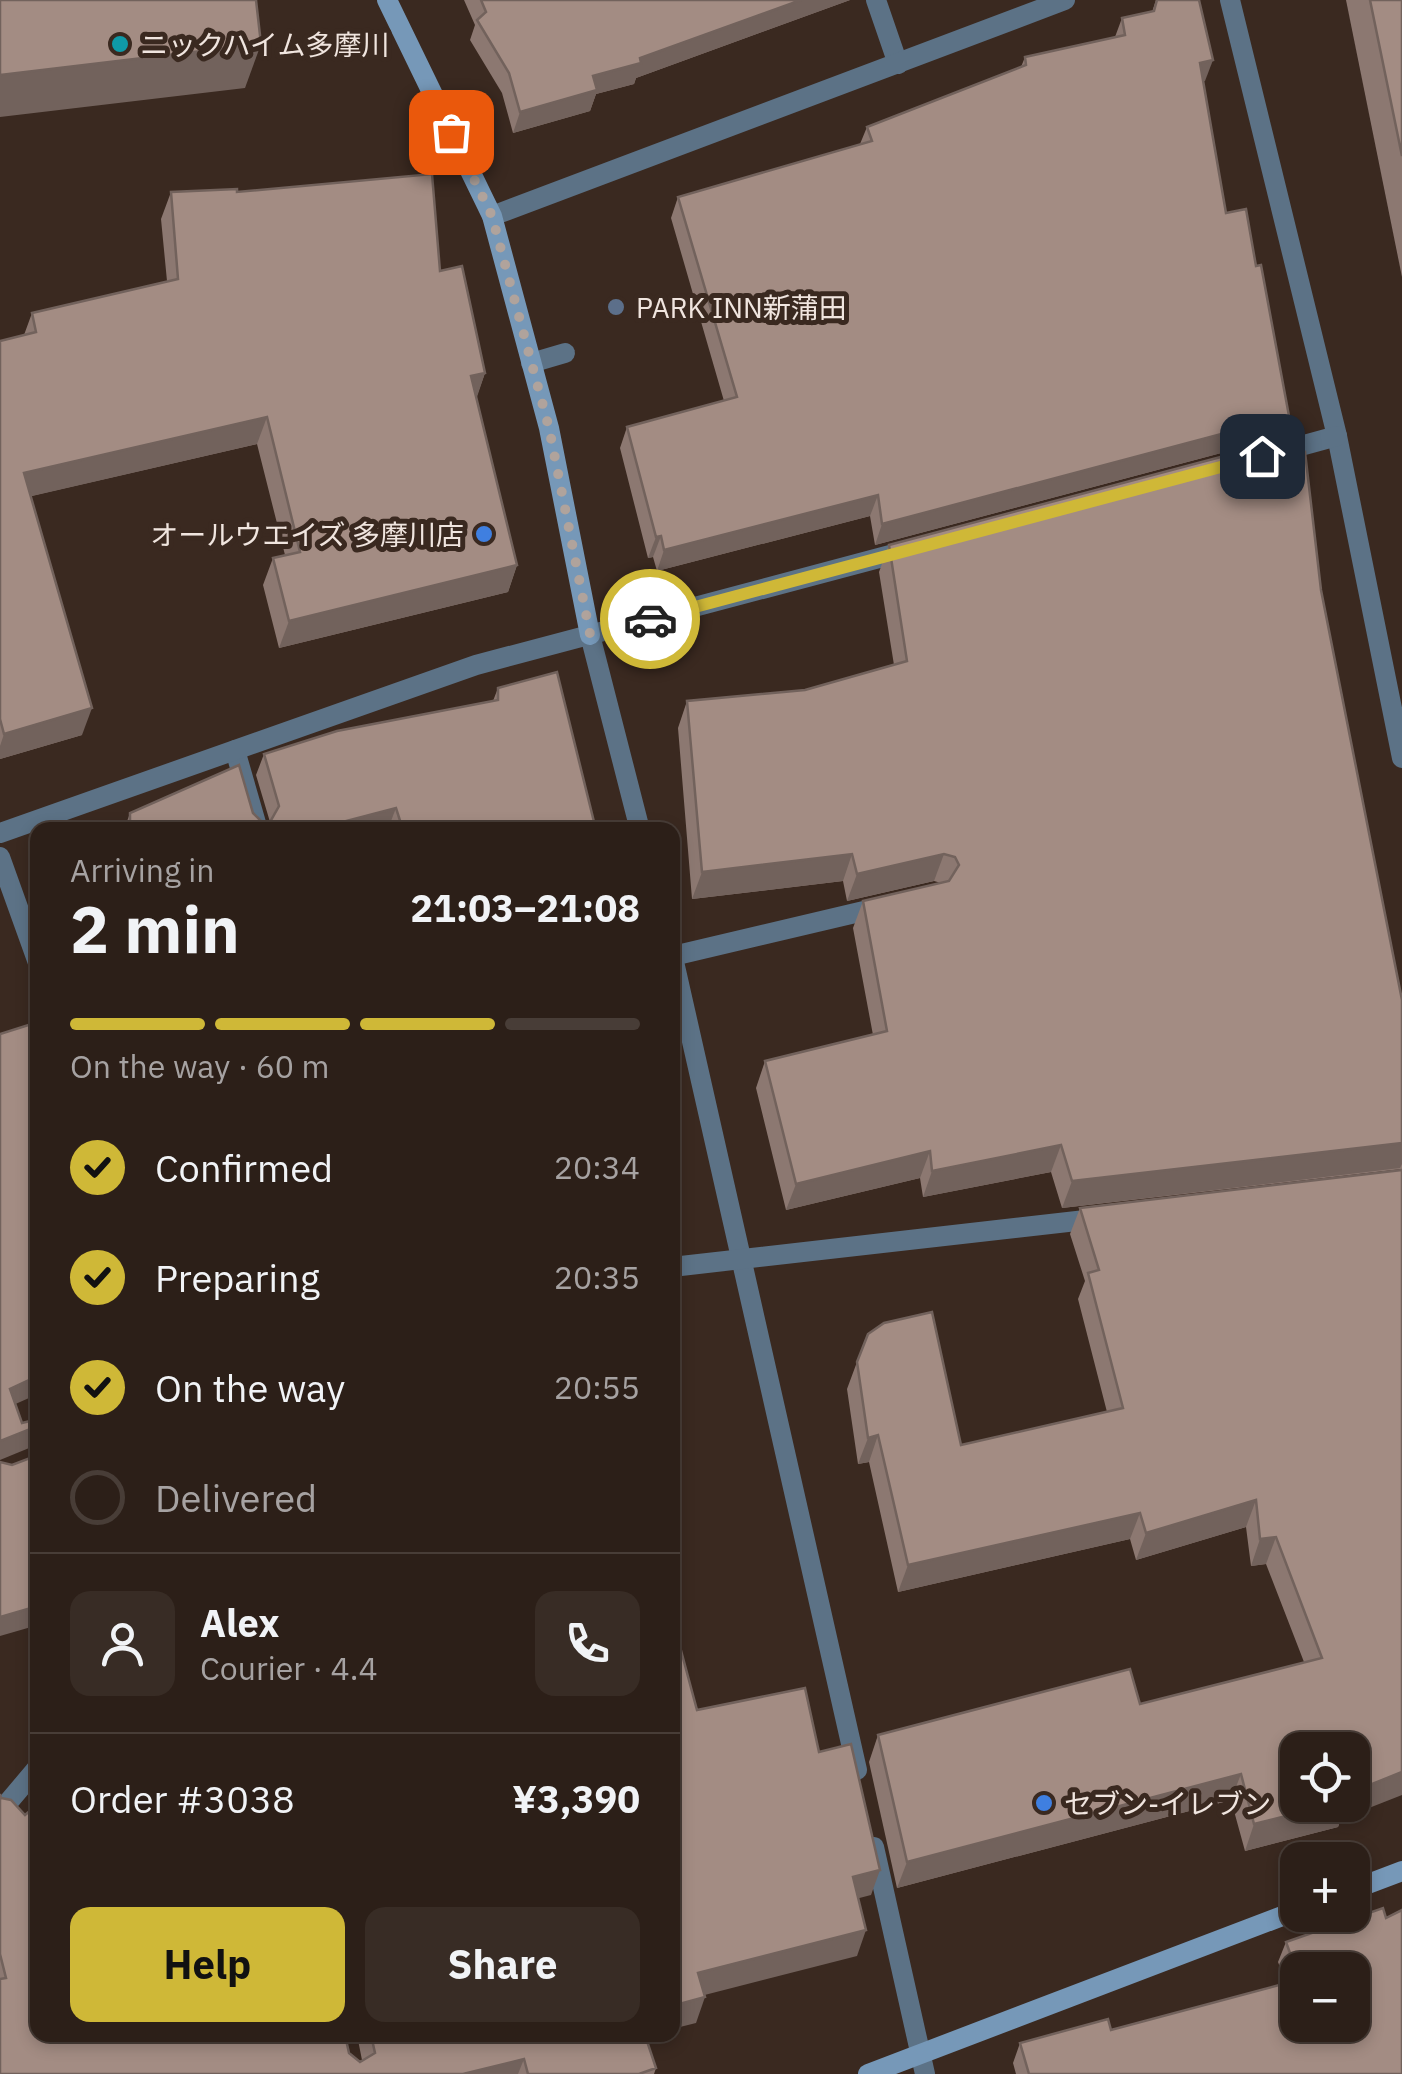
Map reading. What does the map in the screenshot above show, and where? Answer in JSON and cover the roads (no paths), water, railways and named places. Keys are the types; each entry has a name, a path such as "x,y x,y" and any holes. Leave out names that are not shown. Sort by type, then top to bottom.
{"street":[{"path":"388,0 492,216 531,363 590,634 638,822"},
{"path":"876,0 898,64"},
{"path":"492,216 1065,0"},
{"path":"1230,0 1337,436 1402,758"},
{"path":"531,363 565,353"},
{"path":"1242,462 1337,436"},
{"path":"0,832 476,665 935,543"},
{"path":"235,750 256,822"},
{"path":"0,857 30,941"},
{"path":"680,953 898,903"},
{"path":"680,985 860,1787"},
{"path":"680,1265 1128,1215"},
{"path":"0,1812 30,1777"},
{"path":"869,1826 925,2074"},
{"path":"1370,1883 1402,1871"},
{"path":"868,2074 1280,1917"}],"place":[{"name":"ニックハイム多摩川","path":"120,44"},
{"name":"PARK INN新蒲田","path":"616,307"},
{"name":"オールウエイズ 多摩川店","path":"484,534"},
{"name":"セブン-イレブン","path":"1044,1803"}]}
